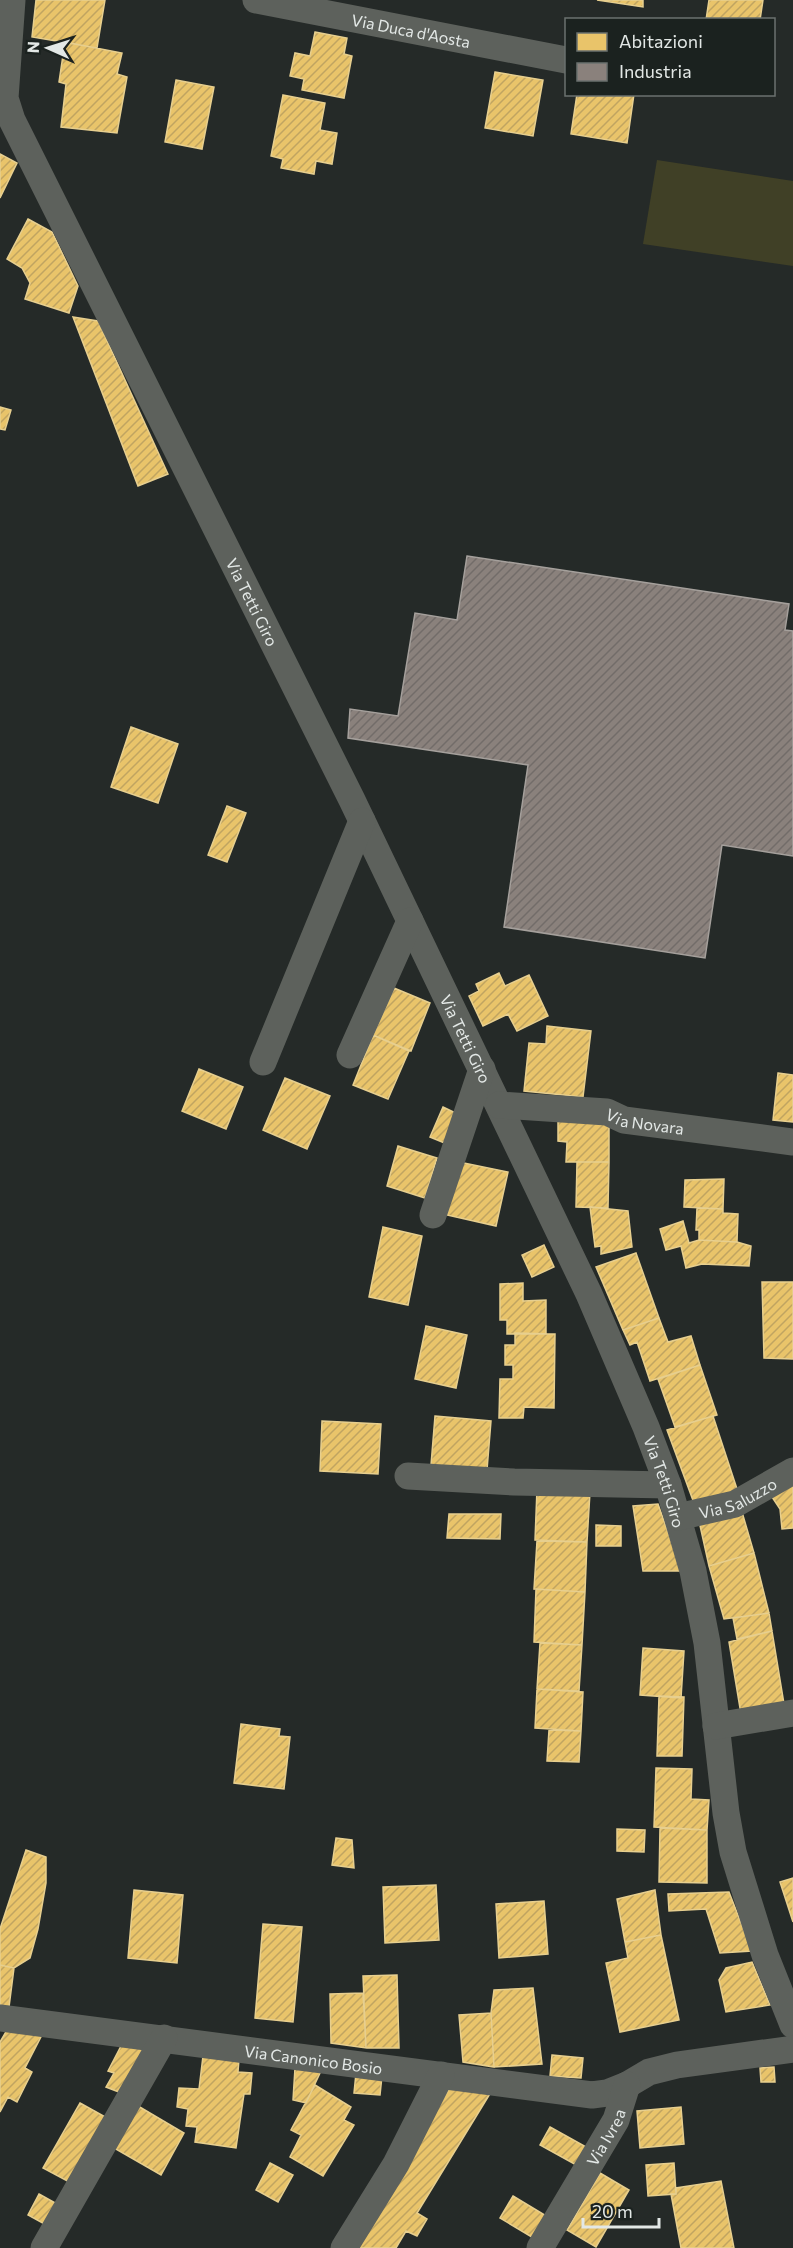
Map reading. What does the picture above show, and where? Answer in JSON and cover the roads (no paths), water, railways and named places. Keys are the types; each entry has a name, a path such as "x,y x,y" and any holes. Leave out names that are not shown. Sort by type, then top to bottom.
{"street":[{"path":"3,101 4,43 12,0"},
{"name":"Via Duca d'Aosta","path":"256,0 565,60"},
{"name":"Via Tetti Giro","path":"3,101 362,821 589,1294 646,1427 668,1485 693,1570 707,1643 733,1852 762,1945 784,1978 793,2025"},
{"path":"263,1062 362,821"},
{"path":"350,1054 410,921"},
{"path":"433,1215 482,1069"},
{"name":"Via Novara","path":"499,1105 607,1112 624,1120 793,1142"},
{"name":"Via Saluzzo","path":"678,1518 735,1504 793,1471"},
{"path":"408,1476 514,1482 668,1485"},
{"path":"716,1726 793,1713"},
{"name":"Via Canonico Bosio","path":"0,2018 592,2095 607,2093 649,2072 677,2065 793,2049"},
{"path":"44,2248 164,2038"},
{"path":"345,2248 396,2164 441,2075"},
{"name":"Via Ivrea","path":"540,2248 616,2120 627,2085"}]}
